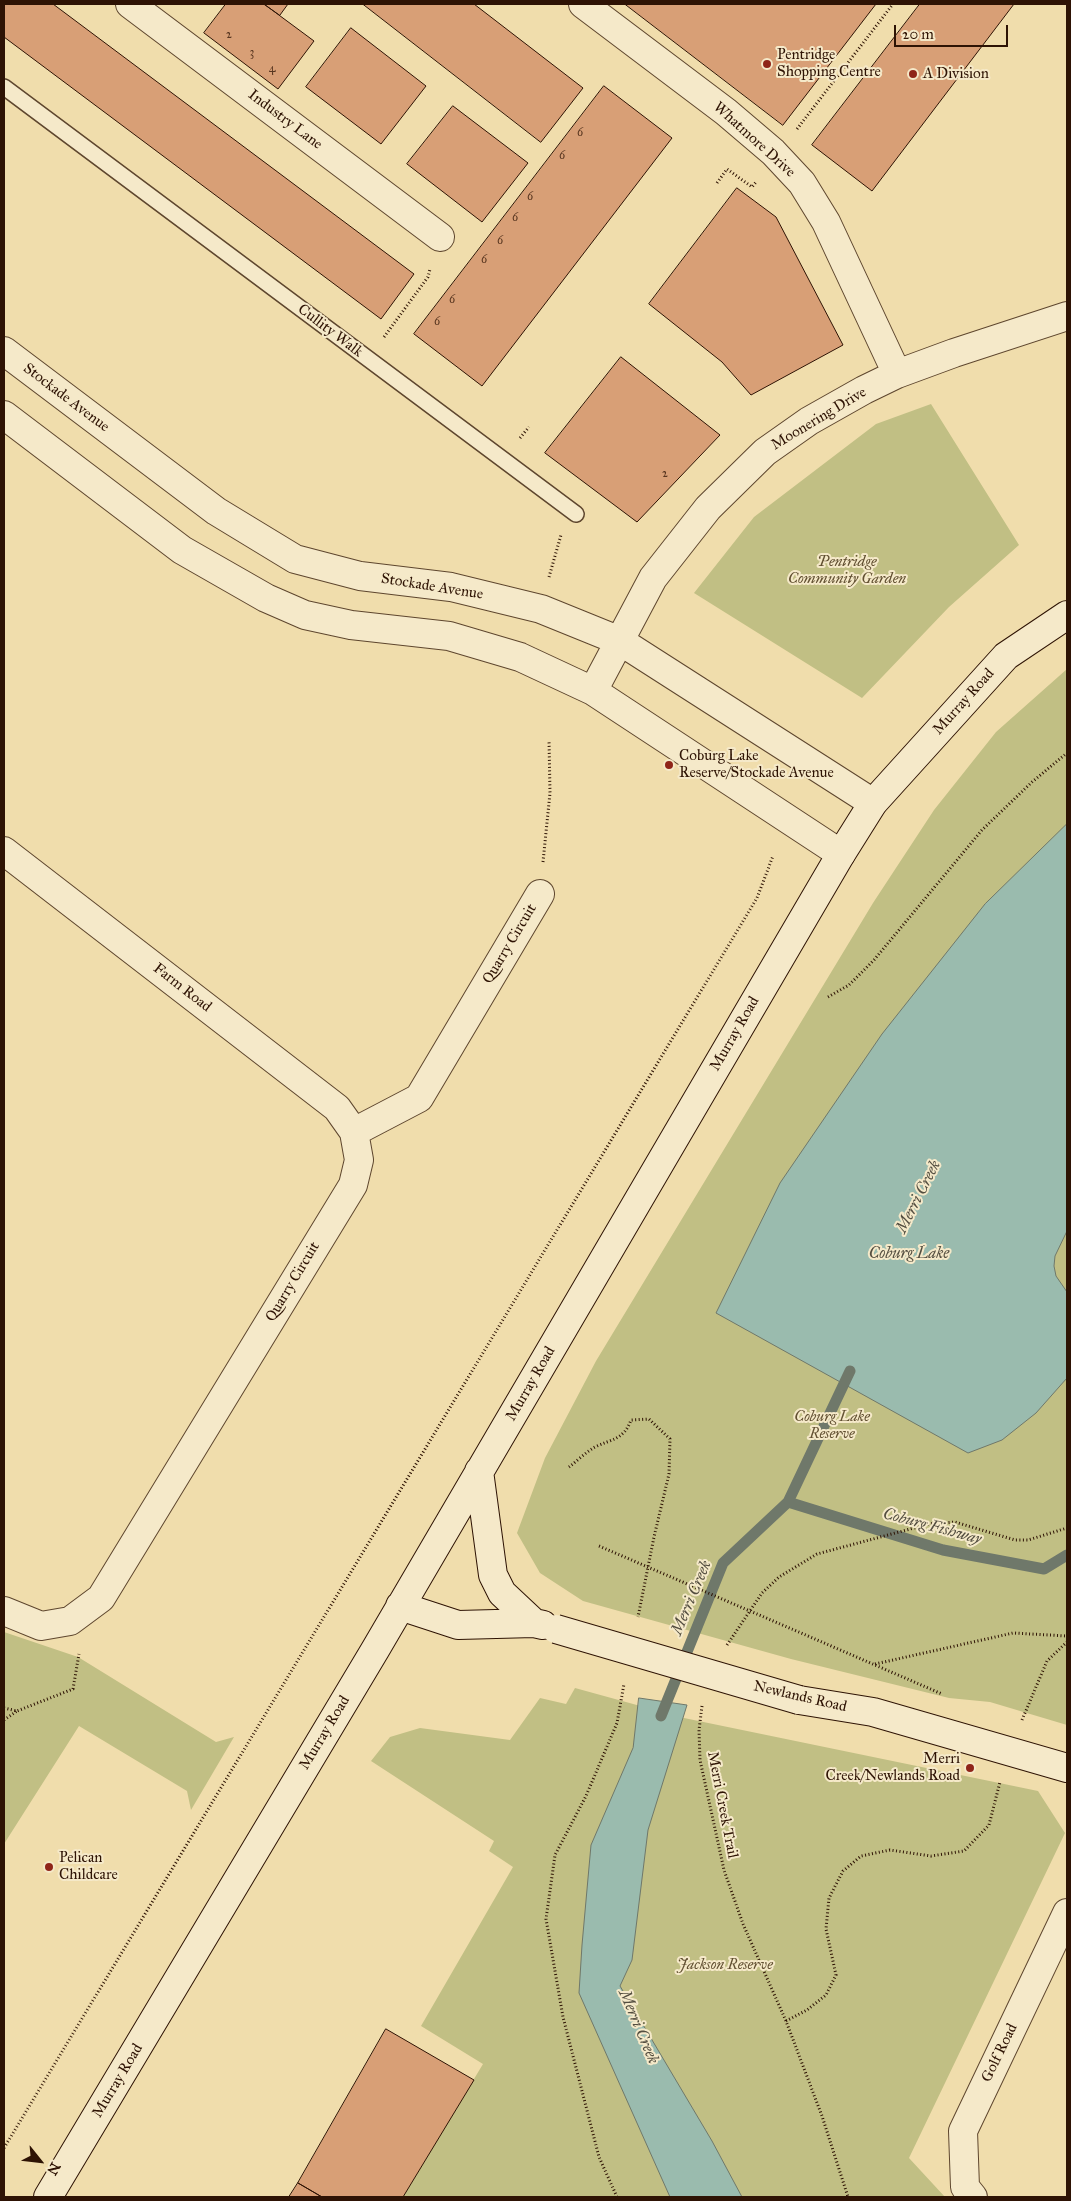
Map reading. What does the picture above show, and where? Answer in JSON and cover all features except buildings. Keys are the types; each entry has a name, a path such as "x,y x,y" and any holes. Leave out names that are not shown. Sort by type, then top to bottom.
{"street":[{"name":"Industry Lane","path":"130,4 440,237"},
{"name":"Whatmore Drive","path":"586,5 726,112 773,152 802,183 826,222 897,374"},
{"name":"Moonering Drive","path":"593,691 653,578 708,508 765,452 809,421 897,374 954,352 1067,316"},
{"name":"Stockade Avenue","path":"4,351 216,511 295,559 360,576 452,587 541,608 620,641 873,803"},
{"path":"4,415 182,550 266,598 305,615 351,625 449,636 520,657 593,691 841,854"},
{"name":"Murray Road","path":"48,2197 400,1606 841,854 873,803 1006,656 1067,615"},
{"name":"Farm Road","path":"4,850 337,1108 354,1132"},
{"name":"Quarry Circuit","path":"4,1611 41,1626 70,1621 101,1598 353,1185 359,1160 354,1132 420,1098 540,894"},
{"name":"Newlands Road","path":"479,1471 493,1575 502,1594 545,1626"},
{"name":"Newlands Road","path":"400,1606 458,1625 545,1626 799,1700 873,1712 1067,1768"},
{"name":"Golf Road","path":"973,2197 965,2187 963,2131 1067,1913"}],"lane":[{"name":"Cullity Walk","path":"4,87 576,514"}],"path":[{"path":"792,135 893,4"},
{"path":"718,183 727,169 740,178"},
{"path":"390,342 383,336 428,277 440,237"},
{"path":"519,440 529,426"},
{"path":"541,608 561,536 576,514"},
{"path":"540,894 550,793 549,740"},
{"path":"828,997 849,985 874,960 982,830 1032,782 1067,754"},
{"path":"4,2148 757,898 774,856"},
{"path":"569,1468 593,1448 613,1441 628,1430 631,1420 649,1419 670,1439 669,1474 636,1625"},
{"path":"724,1652 743,1619 762,1593 797,1564 817,1554 852,1543 929,1524 955,1522 1015,1540 1028,1540 1067,1528"},
{"path":"599,1546 950,1698"},
{"path":"4,1720 17,1711 73,1689 80,1646 70,1621"},
{"path":"875,1664 1012,1633 1067,1636"},
{"path":"786,2021 807,2010 826,1995 836,1974 826,1929 829,1898 843,1871 861,1856 890,1850 931,1856 964,1851 989,1824 1009,1751 1047,1661 1067,1642"},
{"path":"618,2197 599,2157 562,2017 546,1919 555,1855 586,1796 617,1723 626,1674"},
{"name":"Merri Creek Trail","path":"703,1700 699,1714 700,1760 724,1870 743,1924 786,2021 822,2116 848,2197"},
{"path":"4,1708 17,1711"}],"green space":[{"name":"Pentridge Community Garden","path":"931,404 1019,545 949,607 862,698 694,593 754,517 876,424"},
{"name":"Coburg Lake Reserve","path":"1067,669 1067,1725 990,1702 949,1698 791,1659 583,1601 540,1573 517,1533 545,1458 596,1361 873,903 934,810 996,732"},
{"path":"4,1632 78,1657 216,1742 234,1737 191,1810 187,1791 79,1726 4,1844"},
{"name":"Jackson Reserve","path":"575,1688 684,1718 1038,1791 1065,1833 909,2158 945,2197 403,2197 483,2064 421,2026 513,1867 489,1851 494,1841 371,1761 390,1737 420,1728 510,1740 540,1698 566,1704"}],"water":[{"name":"Coburg Lake","path":"1067,824 1067,1231 1055,1256 1054,1266 1056,1276 1067,1292 1067,1378 1036,1413 1002,1440 968,1453 716,1313 780,1183 882,1034 985,904"},
{"path":"639,1698 687,1705 648,1830 632,1960 620,1986 712,2141 742,2197 670,2197 579,1993 591,1845 633,1748"}],"waterway":[{"name":"Merri Creek","path":"661,1716 723,1563 788,1502 850,1371"},
{"name":"Coburg Fishway","path":"788,1502 943,1550 1044,1569 1067,1555"}],"place":[{"name":"Pentridge Shopping Centre","path":"767,64"},
{"name":"A Division","path":"913,74"},
{"name":"Coburg Lake Reserve/Stockade Avenue","path":"669,765"},
{"name":"Merri Creek/Newlands Road","path":"970,1768"},
{"name":"Pelican Childcare","path":"49,1867"}]}
